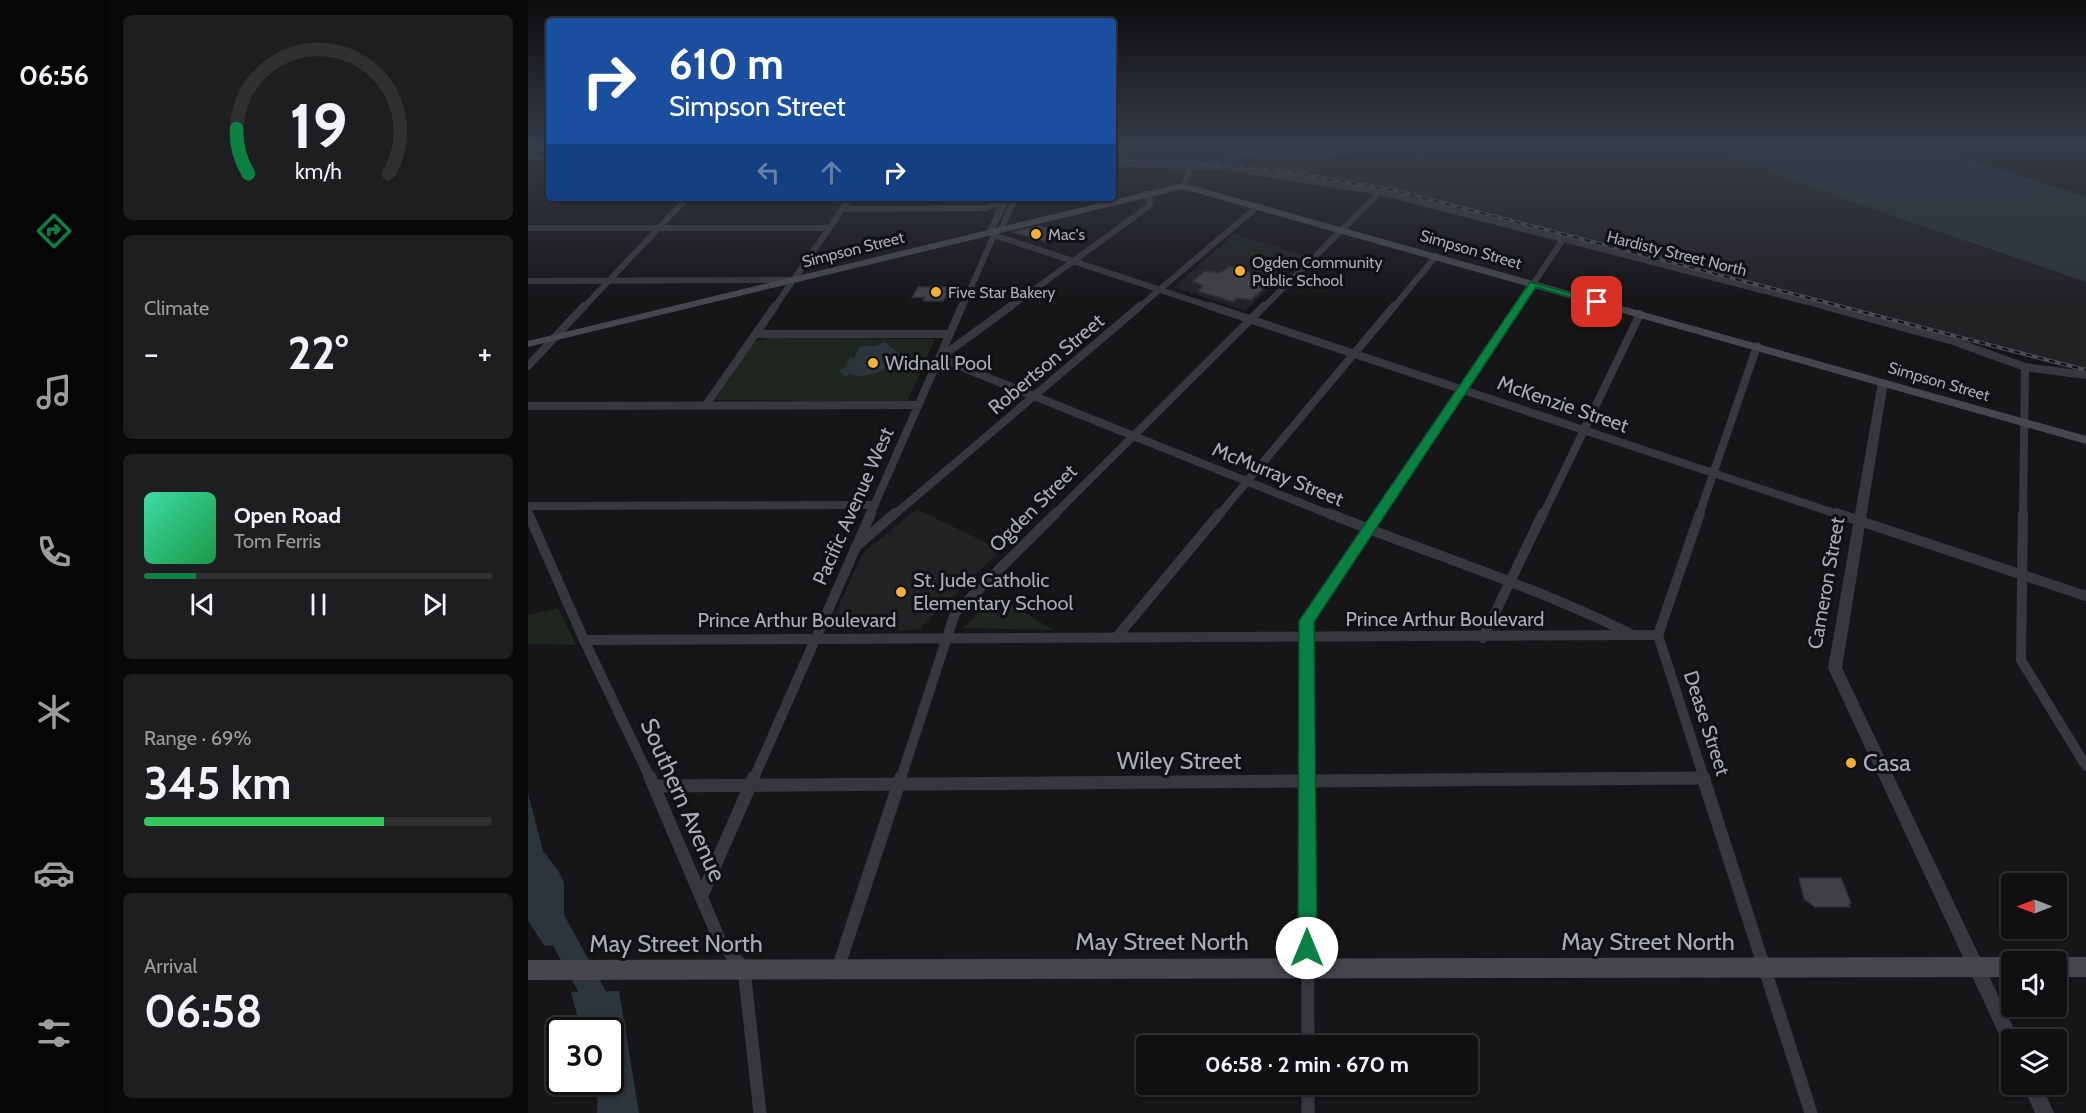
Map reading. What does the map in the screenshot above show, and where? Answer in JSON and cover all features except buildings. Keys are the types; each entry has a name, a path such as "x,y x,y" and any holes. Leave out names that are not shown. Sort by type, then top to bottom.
{"main road":[{"name":"Simpson Street","path":"528,344 1133,197"},
{"name":"Simpson Street","path":"1224,197 2086,440"},
{"name":"May Street North","path":"529,970 2001,967"},
{"path":"2067,967 2086,967"}],"street":[{"path":"939,358 1149,206 1150,200 1147,197"},
{"name":"Ogden Street","path":"838,968 955,613 1375,197"},
{"name":"Hardisty Street North","path":"1400,197 1953,341 2025,367 2086,375"},
{"path":"528,366 684,201"},
{"path":"706,405 848,201"},
{"path":"842,209 979,208 994,206 1002,201"},
{"path":"995,232 1003,201"},
{"path":"995,232 1013,201"},
{"name":"Robertson Street","path":"856,547 1258,206"},
{"path":"528,228 828,228"},
{"name":"McKenzie Street","path":"995,232 1160,290 2086,596"},
{"name":"Pacific Avenue West","path":"702,895 753,785 995,232"},
{"path":"1308,1035 1307,621 1564,238"},
{"path":"1116,638 1436,256"},
{"path":"528,280 794,280"},
{"path":"1483,638 1582,429 1640,314"},
{"path":"756,334 949,334"},
{"path":"1658,635 1757,346"},
{"name":"McMurray Street","path":"939,358 1367,529 1510,581 1591,614 1637,636"},
{"path":"2025,367 2022,422 2021,660 2086,765"},
{"name":"Cameron Street","path":"1883,382 1835,668 2005,1029"},
{"path":"528,406 918,405"},
{"path":"528,506 874,506"},
{"name":"Southern Avenue","path":"528,513 584,640 654,786 720,941 744,969"},
{"name":"Prince Arthur Boulevard","path":"584,640 1483,638 1658,635"},
{"name":"Dease Street","path":"1658,635 1811,1113"},
{"name":"Wiley Street","path":"654,786 1704,778"},
{"path":"744,969 760,1113"},
{"path":"1308,1095 1308,1113"},
{"path":"2036,1095 2045,1113"}],"shaded area":[{"path":"1415,197 1837,197 2086,282 2086,372"},
{"path":"1838,197 2086,197 2086,282"},
{"name":"Ogden Community Public School","path":"1234,234 1304,255 1245,311 1174,287"},
{"path":"1231,239 1270,250 1259,260 1220,248"},
{"path":"1272,251 1299,259 1289,269 1262,260"},
{"path":"767,338 935,339 907,402 716,400 753,342"},
{"name":"Widnall Pool","path":"885,342 906,359 871,375 850,374 845,377 839,370 845,367 850,358 854,358 861,346 875,346"},
{"name":"St. Jude Catholic Elementary School","path":"917,509 1001,550 918,630 828,630 862,554"},
{"path":"997,595 1053,630 963,628"},
{"path":"558,608 576,645 528,644 528,615"},
{"path":"528,793 543,851 558,870 564,883 564,940 572,943 545,946 528,921"},
{"path":"619,991 623,1017 578,1017 571,992"},
{"path":"624,1022 639,1113 597,1113 598,1095 624,1095"}],"waterway":[{"path":"554,922 604,1013"}],"railway":[{"path":"1420,197 2086,370"}],"place":[{"name":"Mac's","path":"1036,234"},
{"name":"Ogden Community Public School","path":"1240,271"},
{"name":"Five Star Bakery","path":"936,292"},
{"name":"Widnall Pool","path":"873,363"},
{"name":"St. Jude Catholic Elementary School","path":"901,592"},
{"name":"Casa","path":"1851,763"}],"route":[{"path":"1307,948 1307,621 1533,284 1597,302"}]}
